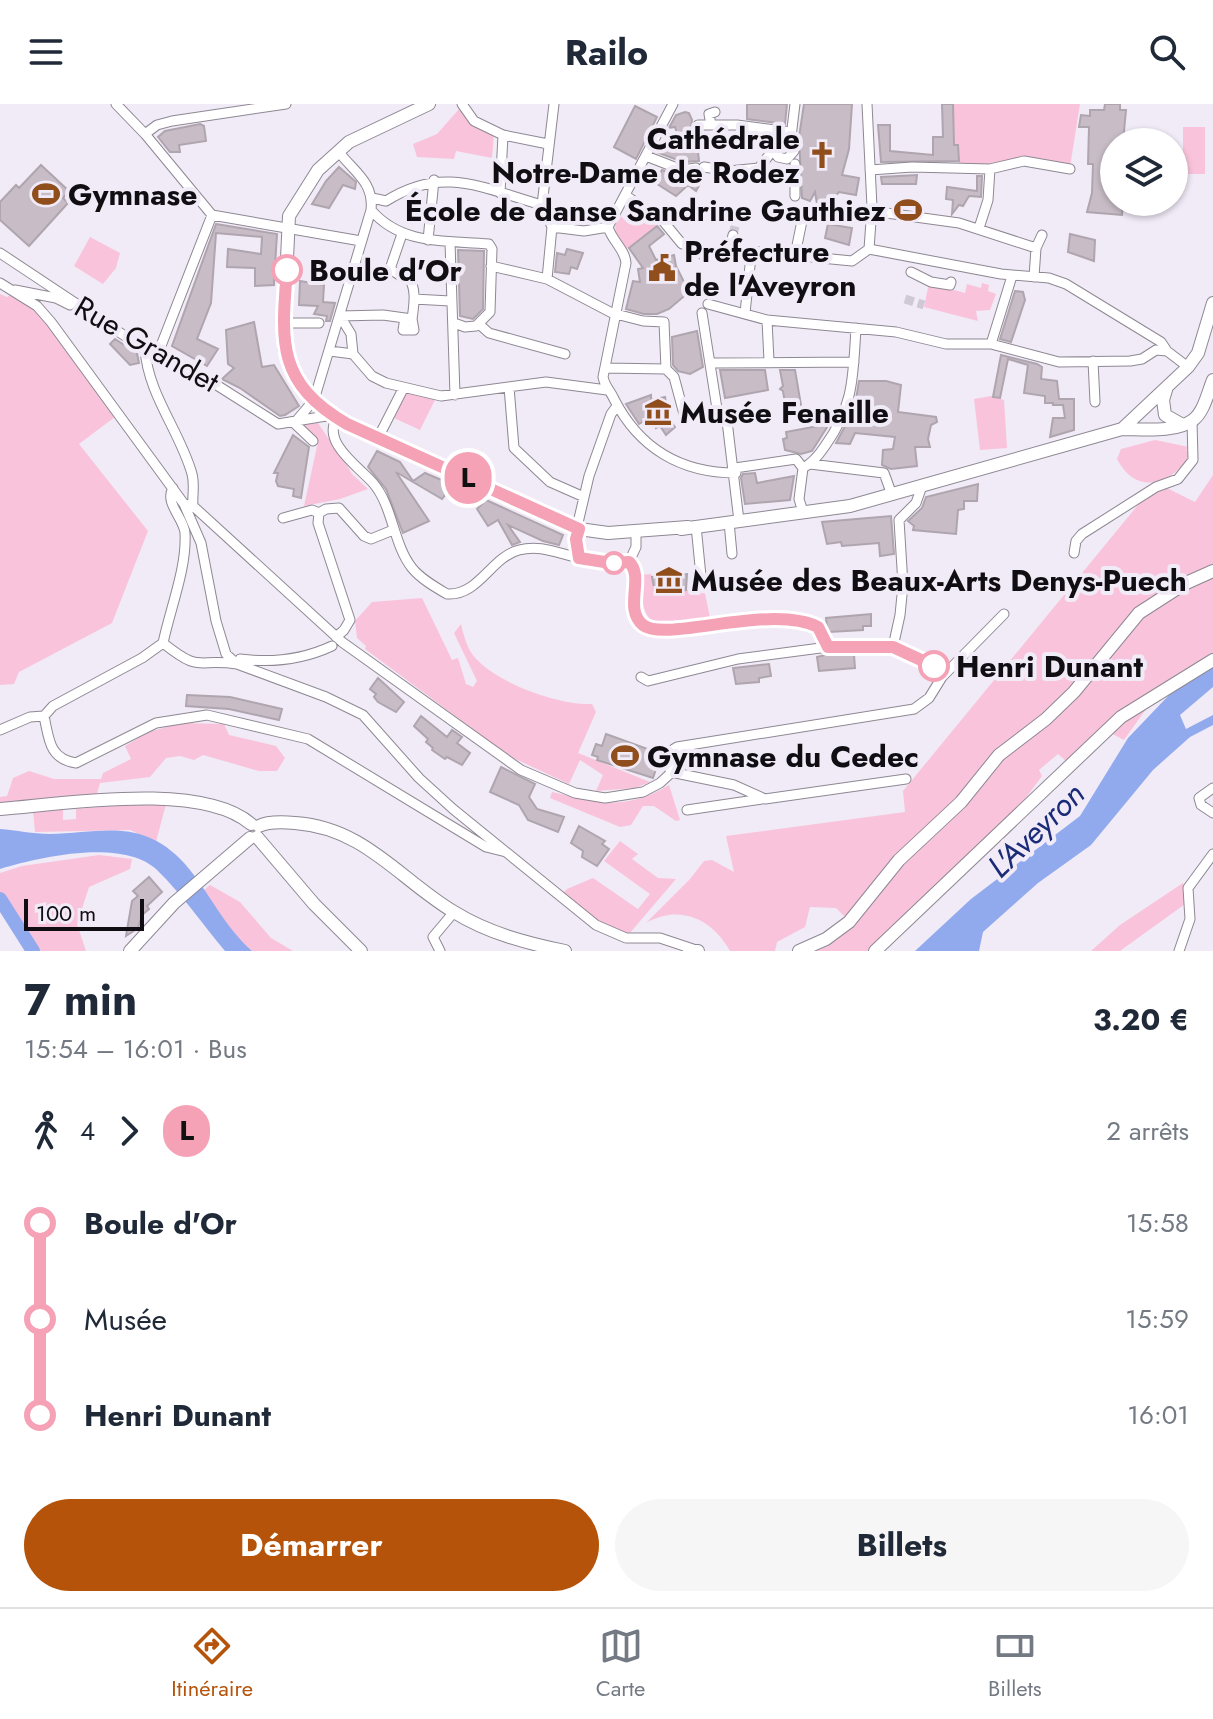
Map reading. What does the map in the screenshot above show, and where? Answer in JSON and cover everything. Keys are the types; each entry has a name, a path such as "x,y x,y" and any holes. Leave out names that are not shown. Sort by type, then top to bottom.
{"street":[{"path":"116,104 212,215 290,226 361,241"},
{"path":"145,134 157,125 172,121 286,104"},
{"path":"290,226 294,225 295,211 312,178 338,151 349,142 429,104"},
{"path":"462,104 474,121 503,135 548,144"},
{"path":"544,279 552,227 542,205 554,104"},
{"path":"673,104 608,227 611,238 625,255 603,377 607,390 652,448 676,464 696,470 735,470 796,459 810,465 884,473 892,495"},
{"path":"775,131 770,142 773,150 782,159 793,154 791,132 795,104"},
{"path":"867,104 872,211 869,249"},
{"path":"711,125 709,114 715,112"},
{"path":"698,125 791,132"},
{"path":"503,135 503,194"},
{"path":"646,156 682,170 729,171 759,168 773,150"},
{"path":"313,441 295,421 314,400 330,351 330,321 371,210 368,184 338,151"},
{"path":"870,170 912,167 990,169 1024,161 1070,169"},
{"path":"795,164 795,196"},
{"path":"979,228 988,200 990,169"},
{"path":"372,198 386,201 407,187 434,180 469,184 542,205"},
{"path":"428,240 434,180"},
{"path":"625,195 663,221 682,244"},
{"path":"371,210 402,234 428,240 489,244 490,312 480,325 454,326"},
{"path":"872,211 979,228 1036,248"},
{"path":"157,356 212,215"},
{"path":"795,255 802,221"},
{"path":"290,226 284,323 287,360 314,400 334,416 378,438 578,528 608,533 692,527 850,506 1122,429 1163,429 1187,423 1200,410 1213,380"},
{"path":"552,227 584,231 608,227"},
{"path":"284,323 409,319 414,299 412,281 390,269 402,234"},
{"path":"729,253 733,235"},
{"path":"1034,277 1036,248 1042,235"},
{"path":"450,242 455,395"},
{"path":"703,255 729,253 751,256 759,252 852,261 869,249 915,259 951,262 1012,276 1049,278 1066,284 1188,367"},
{"name":"Rue Grandet","path":"0,253 145,349 204,377 278,424 334,416"},
{"path":"745,313 751,256"},
{"path":"491,266 544,279 614,313 643,321 664,322 667,326 666,369"},
{"path":"911,272 931,282 950,285 951,282"},
{"path":"991,344 1012,276"},
{"path":"0,283 37,306 51,322 173,488 188,505 208,520 212,531 334,642 495,753 547,783 592,798 619,797 652,788 674,772 734,785 765,799"},
{"path":"12,290 56,298 113,328"},
{"path":"414,299 450,301"},
{"path":"1122,429 1188,367 1198,353 1213,303"},
{"path":"718,415 710,371 712,363 705,308 745,313 767,320 896,332 946,344 991,344 1059,362 1130,361 1162,349"},
{"path":"767,320 769,361"},
{"path":"330,321 351,334 353,354 372,376 403,389 441,396 561,382 607,390"},
{"path":"480,325 489,333 565,354"},
{"path":"803,512 799,499 810,465 842,420 854,383 856,328"},
{"path":"145,349 149,381 192,474 188,505 201,543 216,621 226,654 237,664"},
{"path":"330,351 353,354"},
{"path":"712,363 855,359"},
{"path":"1093,361 1095,402"},
{"path":"605,368 666,369 674,377 684,414 692,417 718,415 727,421 735,470 732,554"},
{"path":"509,387 514,448 550,482 585,494"},
{"path":"378,438 403,389"},
{"path":"1074,553 1076,541 1082,534 1156,487 1178,479 1193,460 1195,440 1187,423 1165,415 1163,400 1166,390"},
{"path":"579,558 576,539 585,494 616,403"},
{"path":"334,416 333,434 354,467 376,487 410,566 447,594 467,589 508,555 521,549 549,549 579,558 611,563 629,562"},
{"path":"893,647 903,585 899,520 916,503 922,486"},
{"path":"0,730 30,717 44,716 53,706 141,659 163,643 183,556 185,531 170,500 173,488"},
{"path":"319,513 339,508 364,536 371,539 393,530"},
{"path":"283,518 312,510 319,513"},
{"path":"237,664 240,659 299,657 334,642 350,620 318,523 319,513"},
{"path":"196,531 198,522 208,520"},
{"path":"692,527 702,586"},
{"path":"196,531 212,531"},
{"path":"201,543 212,531"},
{"path":"629,562 636,547 636,531"},
{"path":"629,562 635,570 637,618 653,630 769,618 818,627 828,647"},
{"path":"799,951 826,939 849,922 899,860 961,802 999,755 1046,719 1074,692 1139,613 1184,584 1213,571"},
{"path":"674,772 674,756 681,747 914,709 929,698 942,677 1004,614"},
{"path":"163,643 193,665 237,664 326,697 363,715 419,778 609,933 634,940 660,938 676,947 697,951"},
{"path":"641,677 648,681 738,659 828,647 893,647 934,667 942,677"},
{"path":"875,951 1121,717 1213,660"},
{"path":"44,716 55,754 63,761 76,763 156,723 182,717 207,715 308,739 486,847 509,853"},
{"path":"687,810 906,779"},
{"path":"1213,788 1199,798 1199,802 1213,813"},
{"path":"0,809 166,798 234,811 314,904 361,951"},
{"path":"130,951 176,900 250,831 279,823 310,824 352,836 454,912 500,934 565,951"},
{"path":"1179,951 1190,919 1188,888 1213,854"},
{"path":"440,951 433,937 454,912"},
{"path":"689,951 697,951"}],"shaded area":[{"path":"953,104 1080,104 1070,167 1049,162 959,165 958,146 954,145"},
{"path":"460,108 494,134 492,158 456,151 454,159 417,157 413,144 437,134"},
{"path":"1205,127 1205,174 1188,174 1188,128 1183,128"},
{"path":"639,209 659,225 627,249 616,233 615,225 619,215 629,224"},
{"path":"90,237 120,253 116,268 103,284 74,266"},
{"path":"929,283 965,293 967,284 981,288 982,283 989,285 988,291 996,294 990,310 976,311 978,321 924,307"},
{"path":"0,294 7,297 12,294 40,315 115,417 79,444 148,531 112,623 19,672 14,684 0,685"},
{"path":"404,391 436,398 420,430 394,418 396,414 393,413"},
{"path":"991,396 1004,400 1007,448 980,450 974,399"},
{"path":"318,423 352,474 368,489 340,499 304,506 318,442 302,425"},
{"path":"1155,440 1189,447 1186,450 1191,453 1174,473 1164,479 1144,482 1134,478 1117,459 1121,449"},
{"path":"1213,475 1213,657 1161,688 1124,740 1103,729 1067,762 1058,754 1039,770 1042,776 1022,803 868,951 813,951 837,940 853,925 836,908 810,907 805,927 777,942 775,951 730,951 714,930 683,915 659,917 646,923 704,861 712,860 734,872 726,836 905,812 903,791 1142,500 1167,488 1195,502"},
{"path":"651,574 655,593 699,589 700,593 705,593 710,618 666,625 649,618 641,595 640,575"},
{"path":"422,598 452,660 458,658 466,684 473,687 477,681 454,633 461,624 469,649 490,671 506,681 561,701 592,704 596,712 578,753 650,782 635,788 596,791 603,775 580,760 569,784 509,756 365,649 366,646 357,638 355,621 372,602"},
{"path":"180,723 224,724 229,735 276,746 285,758 277,771 259,771 203,755 194,760 180,756 166,758 150,777 100,783 96,797 0,804 0,797 7,796 13,778 29,771 54,779 101,779 103,773 131,759 125,746 149,732"},
{"path":"669,785 680,820 676,821 654,806 643,806 631,825 620,827 550,798 552,792 584,799 625,802"},
{"path":"166,804 156,842 130,830 35,832 33,811 63,809 63,820 76,819 76,809"},
{"path":"620,841 638,854 632,859 658,878 676,879 629,934 602,924 563,893 593,878 638,909 650,894 604,861"},
{"path":"99,855 132,859 130,869 89,887 77,924 86,951 36,951 0,894 0,873 22,866"},
{"path":"1183,883 1192,899 1120,951 1091,951 1120,925"},
{"path":"210,885 240,902 271,938 293,951 252,951 231,932 203,891"}],"water":[{"path":"1213,664 1213,687 1180,715 1186,729 1213,715 1213,725 1190,737 1153,770 1091,845 1038,883 983,932 979,951 915,951 971,899 1080,816 1128,738 1171,693"},
{"path":"0,829 49,834 121,831 153,839 185,864 233,931 252,951 225,951 166,879 142,860 103,852 81,853 0,869"}],"building":[{"path":"747,104 787,104 785,124 747,119"},
{"name":"Cathédrale Notre-Dame de Rodez","path":"804,104 852,104 849,149 842,175 859,178 856,195 839,192 832,200 827,198 827,203 821,204 817,204 815,192 810,201 802,198 799,137"},
{"path":"942,104 953,104 954,145 958,145 959,161 881,162 878,125 890,125 890,151 933,155 933,137 943,137"},
{"path":"1105,104 1120,104 1120,110 1126,110 1124,128 1100,128 1100,213 1087,212 1092,193 1093,164 1088,164 1089,127 1079,127 1081,115 1090,116 1090,110 1104,110"},
{"path":"635,106 657,117 636,159 614,147"},
{"path":"689,113 691,128 696,132 699,161 683,162 656,152 660,144 682,150 675,127 669,128 676,115"},
{"path":"200,124 204,126 206,141 179,145 180,152 170,152 158,137 165,131"},
{"path":"41,165 69,191 63,198 68,203 29,246 0,220 0,202"},
{"path":"339,167 356,182 355,189 343,185 329,208 312,204 326,181"},
{"path":"662,170 688,177 700,184 696,191 688,185 676,196 654,182"},
{"path":"917,175 916,184 882,184 881,177"},
{"path":"977,176 982,176 981,197 969,196 963,206 959,205 952,214 953,200 946,199 947,187 977,191"},
{"path":"216,224 277,234 274,285 255,286 255,268 227,267 228,249 261,254 262,237 216,233 211,303 197,339 218,349 207,366 172,346"},
{"path":"828,224 852,228 849,245 825,238"},
{"name":"Préfecture de l'Aveyron","path":"657,226 664,234 649,246 656,260 674,255 689,292 669,309 657,314 644,314 626,309 633,281 640,282 638,269 643,268 629,248"},
{"path":"1070,234 1095,240 1094,261 1068,252"},
{"path":"567,249 583,253 577,269 571,267 569,274 555,272 557,253 565,255"},
{"path":"458,250 484,251 483,309 473,319 460,316"},
{"path":"300,281 324,285 323,302 335,303 330,321 326,321 327,316 314,314 318,306 299,305"},
{"path":"1015,291 1023,292 1025,300 1011,342 1000,339"},
{"path":"254,322 262,367 274,365 299,406 285,415 280,416 222,379 234,368 228,364 226,330"},
{"path":"697,331 703,367 690,374 678,371 673,365 672,337"},
{"path":"115,339 137,353 139,363 130,365 110,344"},
{"path":"1001,355 1037,364 1042,367 1041,379 1057,381 1059,399 1074,399 1074,430 1050,437 1053,418 1065,418 1063,405 1045,403 1045,396 1024,393 1028,365 1008,359 1000,398 993,397"},
{"path":"720,370 765,370 768,390 725,398"},
{"path":"780,370 795,370 801,405 795,409 786,410 780,389 783,386"},
{"path":"859,381 886,381 901,385 898,412 936,417 937,422 931,425 928,439 930,447 915,447 917,466 891,469 882,465 883,450 893,449 895,437 855,433 850,444 836,443 850,417 861,421 868,403 856,399"},
{"name":"Musée Fenaille","path":"651,395 651,400 665,397 669,419 675,427 666,435 660,426 656,428 656,423 647,424 644,421 639,424 626,404"},
{"path":"825,418 831,421 812,451 801,454 785,450 783,439 787,438 786,432 818,426"},
{"path":"293,435 309,447 301,498 293,496 294,489 278,486 278,473 274,473"},
{"path":"377,451 400,462 413,481 425,473 453,485 442,499 396,472 429,521 403,533 386,489 368,467"},
{"path":"755,473 757,483 794,476 790,500 745,504 741,478 743,474"},
{"path":"978,484 977,501 964,501 964,509 958,510 956,534 913,530 914,526 908,521 922,508 926,497"},
{"path":"486,500 563,535 559,545 508,525 520,542 512,545 498,520 488,526 477,509"},
{"path":"891,516 894,554 880,556 879,543 827,544 822,522"},
{"name":"Musée des Beaux-Arts Denys-Puech","path":"687,574 686,590 655,593 652,577"},
{"path":"871,614 871,626 863,626 863,630 829,632 827,628 826,618"},
{"path":"854,655 855,668 819,671 817,657"},
{"path":"769,664 771,676 759,678 759,682 736,684 733,668"},
{"path":"378,678 404,702 396,712 374,697 376,694 370,689"},
{"path":"187,695 230,697 282,709 279,720 229,709 186,706"},
{"path":"421,716 447,737 452,730 462,737 457,743 470,753 462,765 432,750 426,742 428,739 414,726"},
{"name":"Gymnase du Cedec","path":"606,734 656,752 651,764 657,766 653,778 597,760 598,757 592,755 596,744 602,746"},
{"path":"501,767 535,784 529,797 537,809 564,817 558,832 528,820 519,805 490,792"},
{"path":"579,826 605,841 602,844 609,849 597,866 582,857 583,851 571,843"},
{"path":"149,877 162,892 147,906 149,909 142,915 138,928 126,936 132,901 138,896 133,891"}],"waterway":[{"path":"0,899 33,951"}],"tunnel":[{"path":"733,235 736,222"},
{"path":"905,299 924,305"}],"bus line":[{"name":"L","path":"287,270 284,348 294,375 314,400 347,424 455,470 579,529 576,539 579,558 611,563 629,562 635,570 634,604 642,625 662,631 738,619 791,621 818,627 828,647 888,646 934,666"}],"place":[{"name":"Cathédrale Notre-Dame de Rodez","path":"822,155"},
{"name":"Gymnase","path":"46,194"},
{"name":"École de danse Sandrine Gauthiez","path":"908,210"},
{"name":"Préfecture de l'Aveyron","path":"662,268"},
{"name":"Boule d'Or","path":"287,270"},
{"name":"Musée Fenaille","path":"658,412"},
{"name":"Musée des Beaux-Arts Denys-Puech","path":"669,580"},
{"name":"Henri Dunant","path":"934,666"},
{"name":"Gymnase du Cedec","path":"625,756"}],"water label":[{"name":"L'Aveyron","path":"1036,830"}]}
